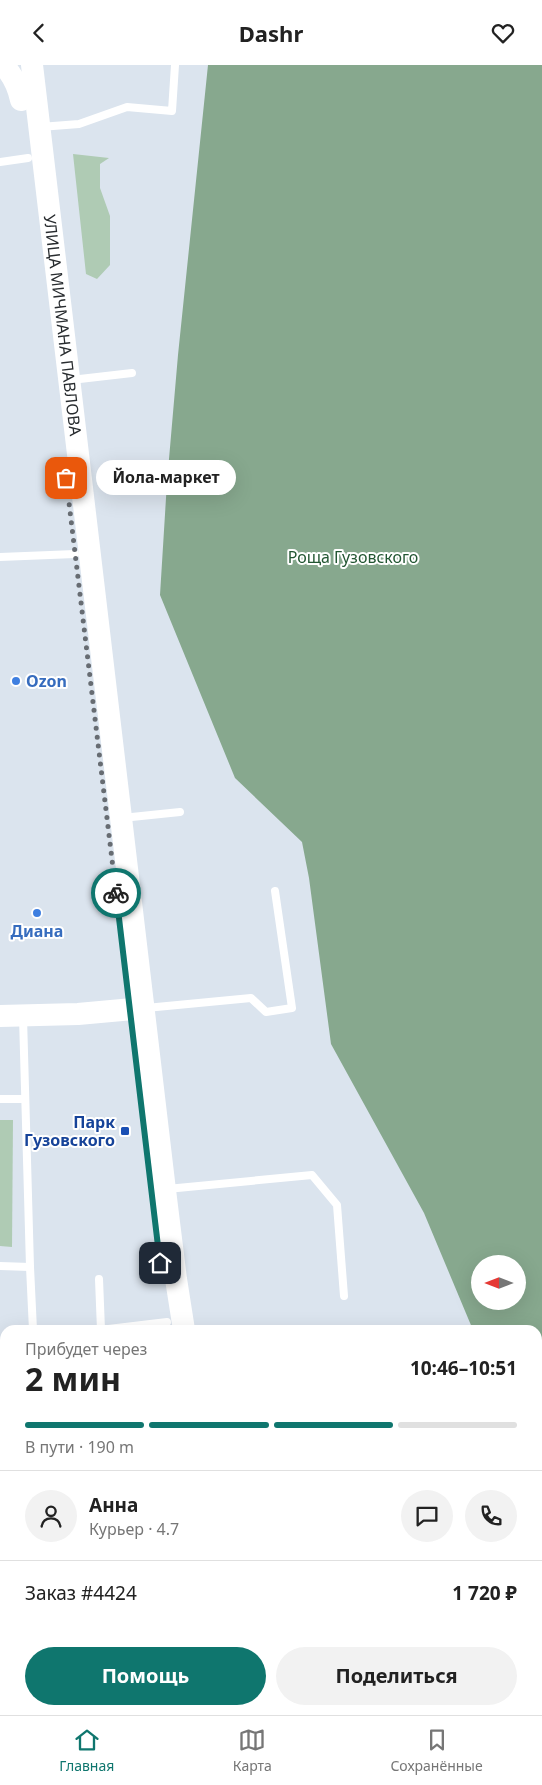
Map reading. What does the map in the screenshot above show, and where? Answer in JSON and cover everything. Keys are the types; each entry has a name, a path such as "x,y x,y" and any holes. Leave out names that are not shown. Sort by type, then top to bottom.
{"main road":[{"path":"4,65 15,81 21,100"},
{"name":"УЛИЦА МИЧМАНА ПАВЛОВА","path":"30,66 21,100 31,127"},
{"name":"УЛИЦА МИЧМАНА ПАВЛОВА","path":"30,66 31,127 158,1191 176,1325"},
{"path":"0,1015 78,1014 137,1009"}],"lane":[{"path":"31,127 78,123 127,107 172,111 175,65"},
{"path":"0,161 35,157"},
{"path":"62,381 132,373"},
{"path":"0,557 82,554"},
{"path":"114,818 180,812"},
{"path":"137,1009 251,999 266,1012 292,1008 275,891"},
{"path":"23,1015 24,1099 33,1325"},
{"path":"0,1099 24,1099"},
{"path":"158,1191 312,1175 337,1205 344,1296"},
{"path":"0,1266 30,1267"},
{"path":"99,1279 101,1325"}],"green space":[{"name":"Роща Гузовского","path":"208,65 542,65 542,1325 471,1325 424,1213 331,1044 309,878 302,842 235,778 160,595 178,355"},
{"path":"73,154 109,158 100,164 100,188 110,216 110,265 97,279 86,274"},
{"path":"0,1120 13,1120 12,1247 0,1246"}],"way so far":[{"path":"66,478 116,893"}],"place":[{"name":"Йола-маркет","path":"66,478"},
{"name":"Ozon","path":"16,681"},
{"name":"Диана","path":"37,913"},
{"name":"Парк Гузовского","path":"125,1131"}],"route":[{"path":"116,893 160,1263"}]}
